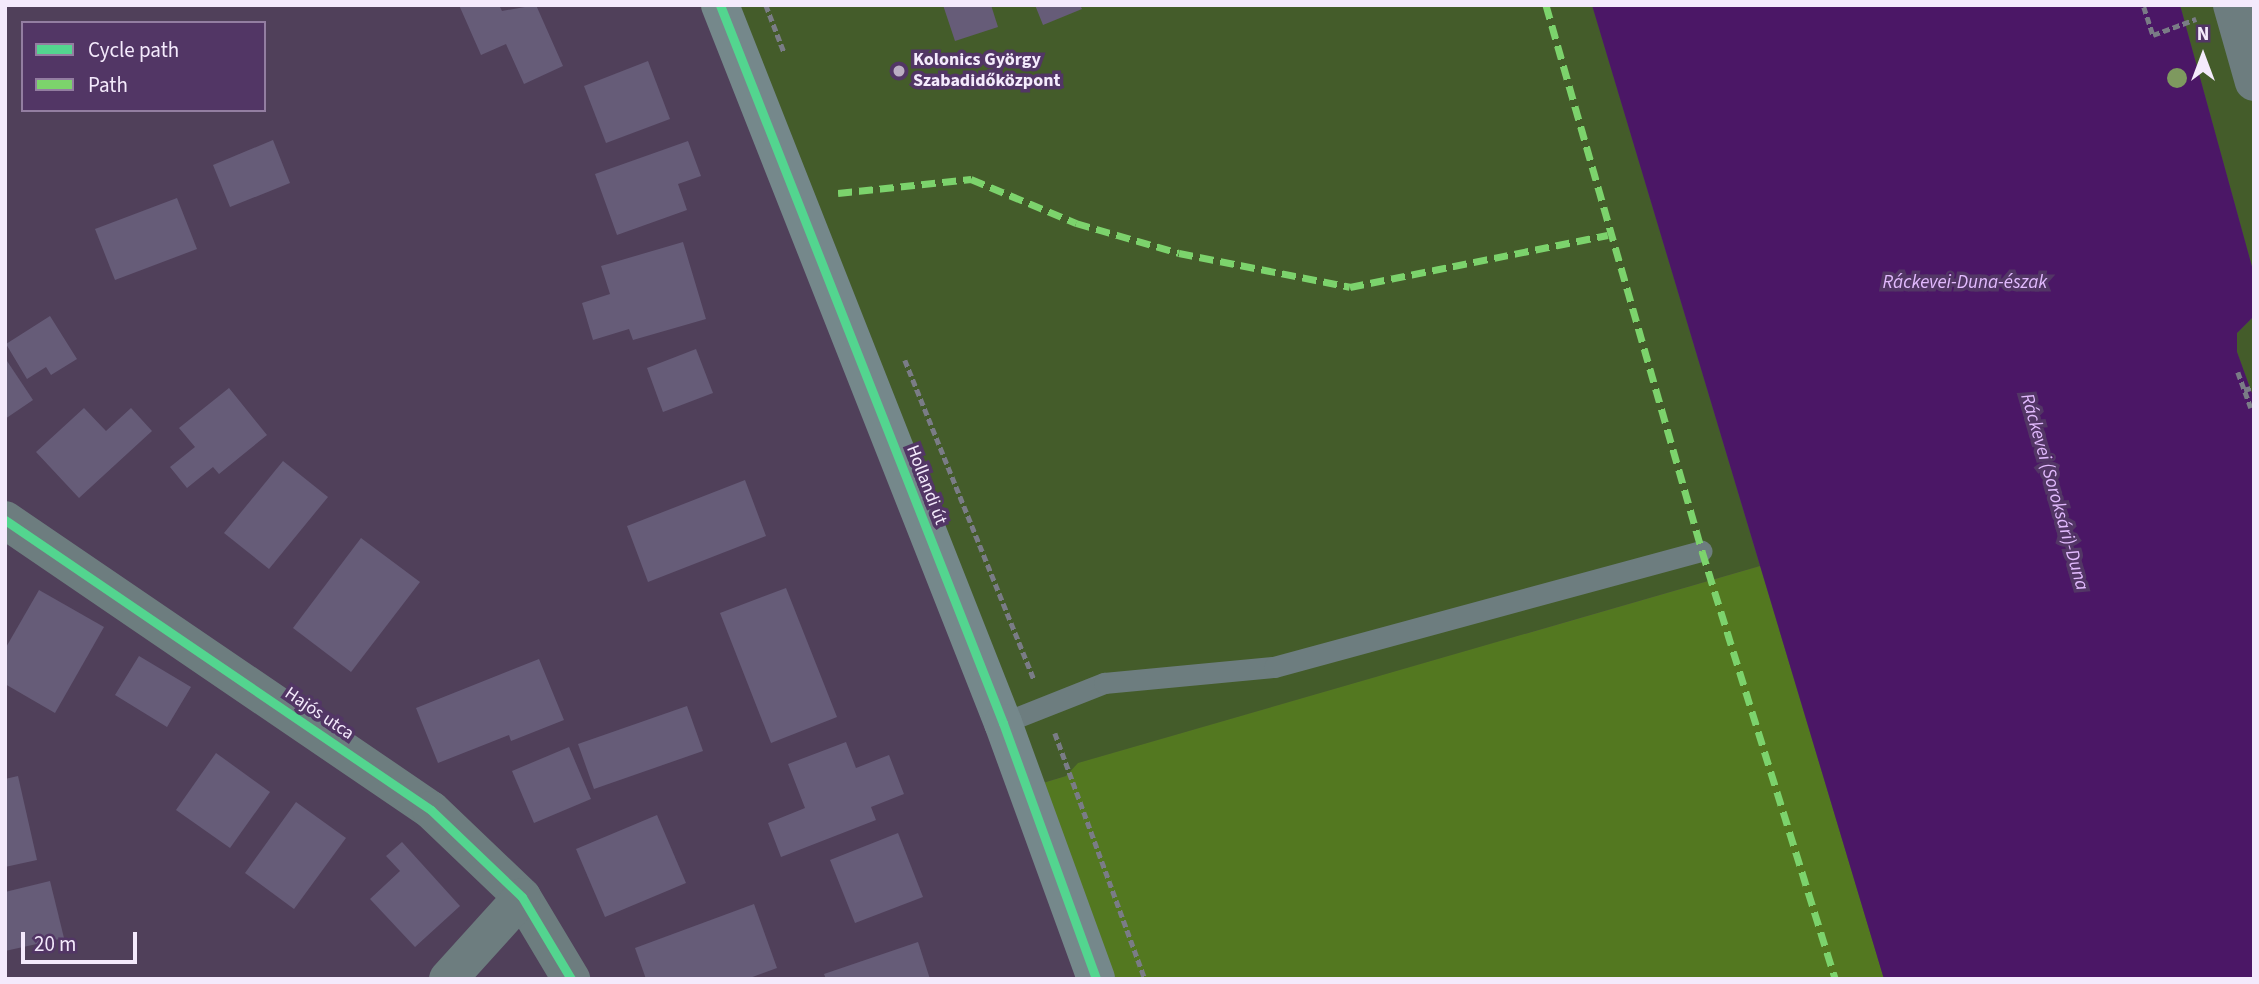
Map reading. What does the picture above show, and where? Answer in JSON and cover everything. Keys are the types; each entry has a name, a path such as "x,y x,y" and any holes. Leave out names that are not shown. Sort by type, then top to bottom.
{"street":[{"name":"Hollandi út","path":"720,5 1003,723 1096,979"},
{"path":"2216,11 2254,82"},
{"name":"Hajós utca","path":"5,520 432,810 522,897 571,979"},
{"path":"448,979 522,897"}],"lane":[{"path":"1003,723 1104,683 1274,667 1702,551"}],"path":[{"path":"766,5 785,55"},
{"path":"2144,7 2153,35 2216,11"},
{"path":"900,348 1045,708 1145,979"},
{"path":"2238,372 2250,408"},
{"path":"2244,390 2254,387"}],"green space":[{"path":"700,5 1592,5 1760,566 1079,763 1066,776 1026,788"},
{"path":"2180,5 2254,5 2254,274"},
{"path":"2254,316 2254,399 2237,352 2237,333"},
{"path":"1760,566 1884,979 1106,979 1026,788 1066,776 1078,763"}],"water":[{"name":"Ráckevei-Duna-észak","path":"1592,5 2180,5 2254,274 2254,316 2237,333 2237,352 2254,399 2254,979 1884,979"}],"building":[{"path":"459,5 499,5 502,11 536,5 563,66 524,84 506,44 481,55"},
{"path":"943,5 991,5 998,27 955,41"},
{"path":"1035,5 1080,5 1082,9 1043,25"},
{"path":"648,61 670,119 606,143 584,86"},
{"path":"273,140 290,183 230,207 213,165"},
{"path":"688,141 701,176 678,184 687,210 617,235 595,174"},
{"path":"177,198 197,249 115,280 95,229"},
{"path":"683,242 706,319 633,340 629,329 593,340 582,303 610,294 601,266"},
{"path":"50,316 77,359 51,375 46,367 27,379 6,344"},
{"path":"696,349 713,393 663,412 647,368"},
{"path":"5,358 33,400 5,419"},
{"path":"229,388 267,435 219,474 213,467 187,488 170,467 195,447 179,428"},
{"path":"84,408 106,431 131,408 152,431 79,498 36,452"},
{"path":"283,461 328,497 269,569 224,533"},
{"path":"745,480 766,536 648,582 627,526"},
{"path":"361,538 420,582 351,672 293,628"},
{"path":"786,588 837,717 771,743 720,613"},
{"path":"39,590 104,627 55,713 5,684 5,649"},
{"path":"139,656 191,687 167,727 115,695"},
{"path":"539,659 564,720 511,741 509,735 438,763 416,708"},
{"path":"687,706 703,751 594,789 578,744"},
{"path":"846,742 856,768 889,755 904,794 871,807 876,820 781,857 768,823 805,808 788,764"},
{"path":"569,747 591,799 534,823 512,771"},
{"path":"216,753 270,792 230,848 176,810"},
{"path":"18,776 37,860 5,867 5,779"},
{"path":"296,802 346,838 294,909 245,873"},
{"path":"657,815 686,883 605,917 576,849"},
{"path":"898,833 923,897 855,923 830,860"},
{"path":"402,842 460,906 415,947 370,899 400,871 386,856"},
{"path":"50,881 64,938 5,951 5,892"},
{"path":"754,904 777,968 747,979 646,979 635,948"},
{"path":"918,942 930,979 826,979 824,974"}],"marked path":[{"path":"1546,5 1702,551 1835,979"},
{"path":"838,193 971,179 1076,223 1179,253 1350,287 1608,235"}],"cycle path":[{"path":"720,5 1003,723 1096,979"},
{"path":"5,520 431,810 522,897 571,979"}],"place":[{"name":"Kolonics György Szabadidőközpont","path":"899,71"}],"water label":[{"name":"Ráckevei (Soroksári)-Duna","path":"2054,492"}]}
